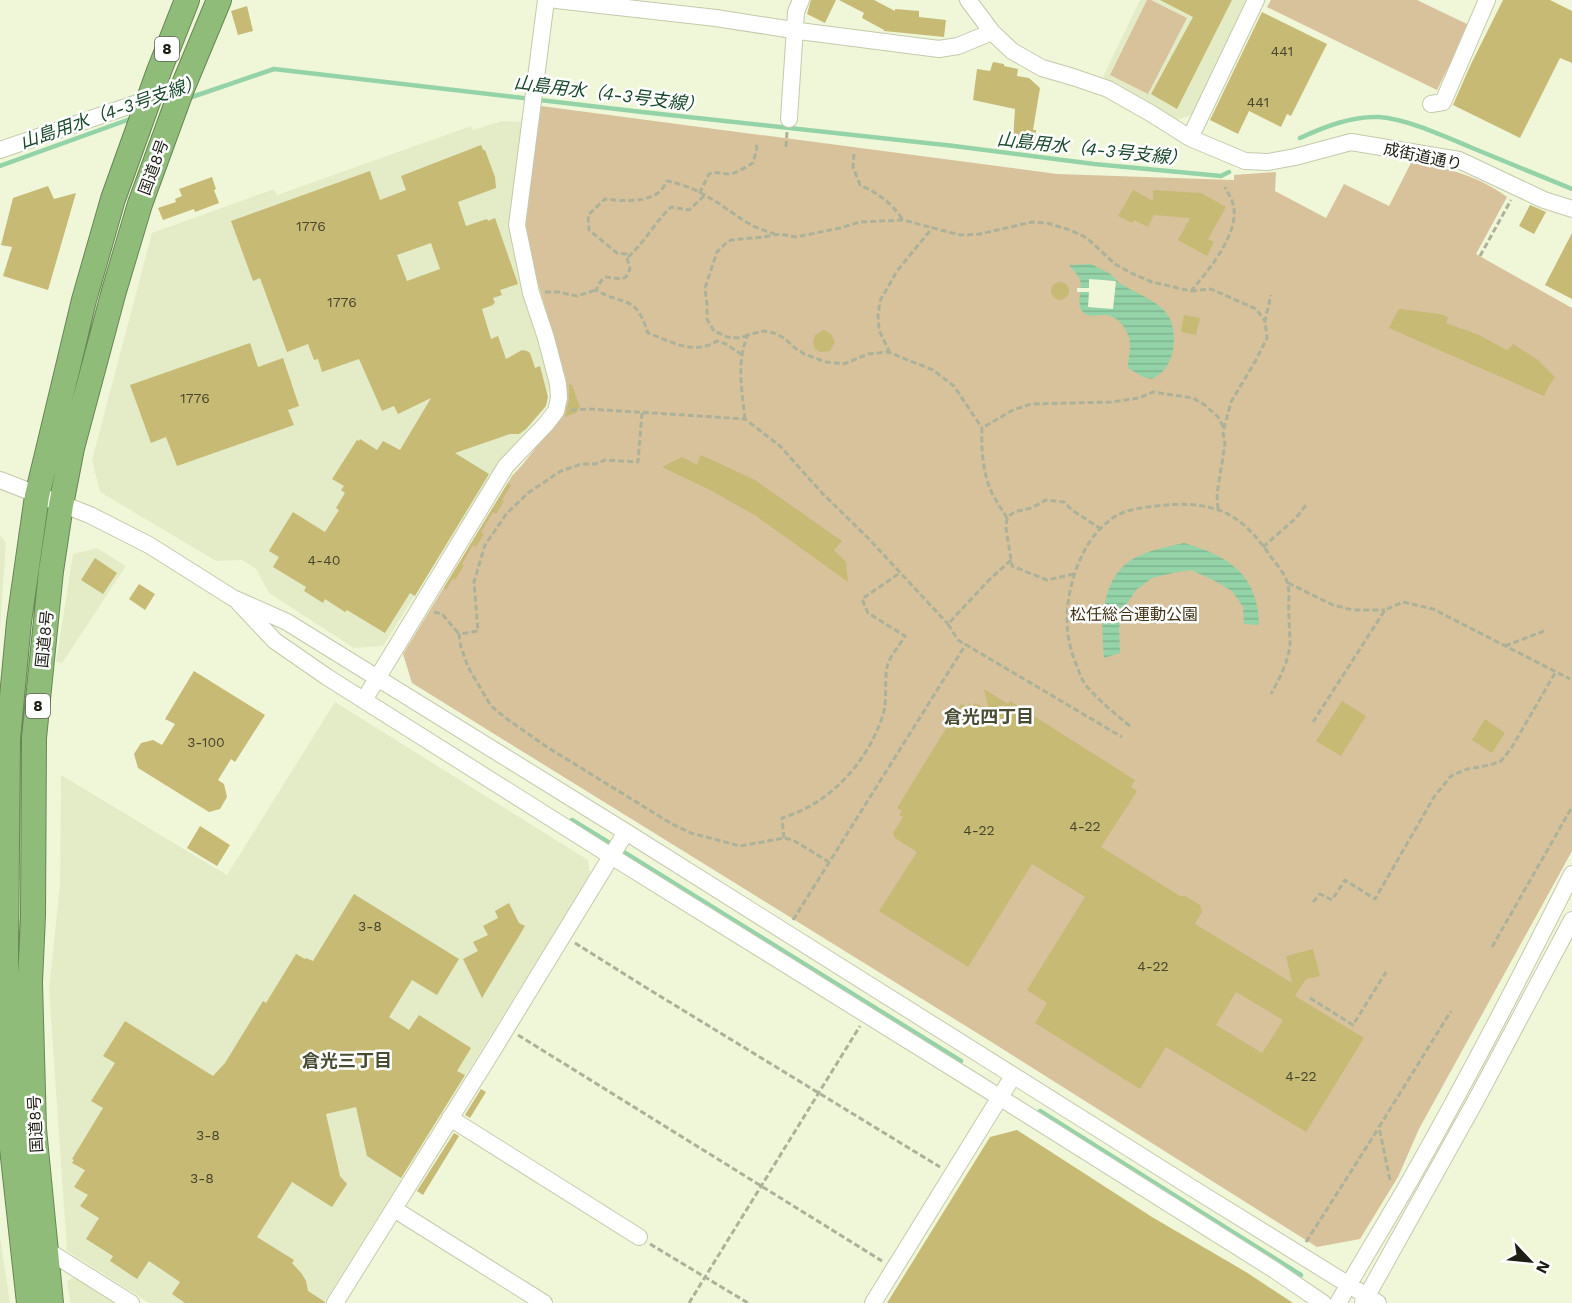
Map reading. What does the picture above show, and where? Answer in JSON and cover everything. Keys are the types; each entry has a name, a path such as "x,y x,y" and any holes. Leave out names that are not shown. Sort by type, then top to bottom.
{"highway":[{"name":"国道8号","path":"29,1303 10,1130 6,956 8,750 19,622 37,496 84,300 113,199 187,0"},
{"name":"国道8号","path":"51,1303 34,1129 30,982 33,916 34,738 51,571 75,437 114,291 140,204 182,89 219,0"}],"street":[{"path":"364,700 506,466 556,411 559,398 558,384 531,293 518,225 546,0"},
{"path":"556,0 632,4 795,31 939,49 958,46 992,32"},
{"path":"789,119 796,12 801,0"},
{"name":"成街道通り","path":"968,0 992,32 1012,51 1042,68 1108,88 1190,138 1245,161 1268,162 1351,142 1459,160 1544,200 1572,209"},
{"path":"1190,138 1256,0"},
{"path":"1431,104 1443,102 1487,0"},
{"path":"0,150 149,99"},
{"path":"0,480 90,515 149,545 234,598 287,622 1348,1284 1369,1301 1572,920"},
{"path":"234,598 275,641 327,677 1273,1269 1323,1303"},
{"path":"327,677 340,655"},
{"path":"419,736 433,713"},
{"path":"337,1302 626,832"},
{"path":"1338,1303 1459,1092 1572,874"},
{"path":"873,1303 1013,1076"},
{"path":"450,1119 639,1238"},
{"path":"394,1209 544,1303"},
{"path":"45,1249 131,1303"}],"path":[{"path":"786,136 786,147"},
{"path":"700,192 709,174 717,172 729,174 753,163 756,144"},
{"path":"854,154 853,167 860,185 893,205 903,220"},
{"path":"531,293 558,292 577,296 596,290 606,277 621,279 626,277 630,269 626,254 617,253 589,230 588,215 605,199 625,202 647,198 660,192 667,181 690,187 750,224 776,235"},
{"path":"1191,291 1215,261 1233,230 1234,206 1225,187"},
{"path":"1480,256 1517,187"},
{"path":"628,258 671,207 689,210 705,195"},
{"path":"1074,574 1047,580 1012,566 1006,528 1007,518 993,496 985,468 982,428 954,386 933,369 888,352 868,354 844,364 826,362 804,354 774,333 763,332 740,338 727,337 714,331 706,320 705,288 717,252 731,240 780,234 796,237 860,222 903,220 960,235 980,234 1032,222 1047,223 1088,238 1115,264 1133,274 1173,288 1191,291 1211,289 1256,309 1265,321"},
{"path":"891,354 879,330 880,301 897,271 933,227"},
{"path":"596,290 611,299 632,304 640,313 648,333 686,347 703,348 717,341 742,354"},
{"path":"1218,509 1217,494 1225,444 1223,433 1231,402 1267,338 1265,321 1270,295"},
{"path":"745,419 741,363 743,346 748,335"},
{"path":"982,428 1013,410 1031,404 1111,402 1139,398 1153,392 1193,398 1218,417 1224,429"},
{"path":"556,411 590,409 745,419 780,446 948,624 958,640 1122,737"},
{"path":"459,634 478,631 474,582 484,545 507,513 528,493 561,471 581,464 595,464 605,460 638,462 642,413"},
{"path":"1007,518 1014,512 1031,508 1046,500 1064,502 1101,529"},
{"path":"1130,726 1115,715 1081,678 1071,655 1067,637 1069,597 1074,574 1084,549 1109,520 1141,508 1175,504 1200,505 1218,509 1235,518 1257,537 1288,583 1333,605 1353,610 1385,610 1403,602 1432,609 1570,679"},
{"path":"1263,547 1306,506"},
{"path":"948,624 1011,560"},
{"path":"784,838 782,818 796,814 839,786 861,759 883,716 887,665 905,636 868,613 862,600 900,573"},
{"path":"1271,694 1290,646 1288,583"},
{"path":"419,608 442,614 459,634 468,667 491,706 547,747 645,808 691,833 740,846 784,838 792,840 829,862"},
{"path":"1313,722 1385,610"},
{"path":"1505,646 1544,631"},
{"path":"785,932 966,644"},
{"path":"1313,902 1320,894 1332,900 1345,880 1375,899 1434,797 1451,776 1467,769 1501,761 1512,747 1555,673"},
{"path":"1492,947 1572,807"},
{"path":"562,936 952,1174"},
{"path":"1310,998 1353,1025 1386,972"},
{"path":"1306,1243 1451,1011"},
{"path":"689,1303 867,1015"},
{"path":"506,1028 894,1269"},
{"path":"1379,1127 1390,1180"},
{"path":"639,1238 748,1303"}],"shaded area":[{"path":"1140,0 1246,0 1191,115 1177,120 1103,77"},
{"path":"502,121 524,122 511,228 551,381 544,410 499,462 383,646 354,648 269,593 256,569 242,560 216,561 100,492 92,460 152,233 274,189 277,195 471,126 473,130"},
{"path":"1091,264 1153,302 1168,315 1174,335 1173,350 1166,368 1152,379 1143,377 1128,368 1129,340 1122,324 1107,315 1085,314 1081,309 1080,280 1069,265"},
{"path":"0,535 6,543 0,629"},
{"path":"1184,543 1214,554 1238,570 1247,580 1253,593 1258,608 1259,625 1244,624 1243,607 1232,591 1191,570 1173,573 1152,578 1136,590 1122,611 1119,628 1120,653 1104,658 1104,607 1107,594 1118,572 1140,555"},
{"path":"97,548 126,566 62,663 56,662 73,554"},
{"path":"335,702 588,860 590,876 324,1303 149,1303 67,1251 49,990 60,884 61,775 227,875"},
{"path":"0,1236 10,1303 0,1303"},
{"path":"77,1276 119,1303 70,1303 67,1281"}],"green space":[{"path":"1147,0 1187,18 1148,94 1110,75"},
{"path":"1271,0 1417,0 1469,25 1437,90 1267,7"},
{"name":"松任総合運動公園","path":"541,106 1057,174 1234,180 1234,175 1276,172 1275,191 1326,218 1344,184 1389,206 1412,161 1473,178 1507,197 1476,254 1572,308 1572,851 1419,1129 1398,1177 1360,1239 1317,1247 990,1041 412,683 403,654 512,476 564,412 566,379 526,243 524,222"}],"pier":[{"path":"1089,279 1116,281 1113,309 1088,307 1089,292 1077,292 1077,288 1089,288"}],"building":[{"path":"811,0 836,0 825,23 807,14"},
{"path":"839,0 874,0 895,11 895,9 919,11 919,17 946,20 944,37 884,31 862,18 864,13"},
{"path":"1160,0 1232,0 1177,109 1151,94 1193,17"},
{"path":"1503,0 1550,0 1572,11 1572,63 1560,58 1520,138 1453,105"},
{"path":"247,6 253,31 238,35 231,11"},
{"path":"1262,12 1327,44 1291,116 1287,114 1281,127 1249,111 1238,134 1210,120"},
{"path":"993,62 1018,69 1017,76 1029,78 1040,88 1033,130 1036,130 1035,142 1013,140 1015,109 973,100 977,69 990,71"},
{"path":"481,145 485,150 495,177 496,188 458,202 466,226 495,218 518,284 500,290 502,295 493,298 495,303 482,309 491,339 498,336 506,359 522,350 527,351 530,353 535,368 540,366 548,397 546,406 519,434 510,434 455,453 489,474 415,596 410,593 385,633 347,610 345,612 325,599 323,603 304,591 306,587 273,567 279,557 269,551 293,512 325,532 339,510 336,508 345,493 341,490 344,486 332,479 357,440 360,439 377,450 383,441 400,450 431,398 398,414 394,406 382,411 359,359 322,372 318,359 314,360 308,344 287,352 260,278 253,281 231,221 370,171 380,200 406,190 401,176","holes":["431,243 440,269 407,281 397,255"]},
{"path":"212,177 219,203 163,220 158,208 176,202 175,199 182,196 179,189"},
{"path":"48,186 54,199 76,193 48,290 3,276 12,247 1,245 13,198"},
{"path":"1133,190 1153,201 1153,190 1201,193 1226,207 1208,239 1214,242 1207,256 1178,240 1190,218 1154,215 1148,227 1118,216"},
{"path":"1530,205 1546,212 1534,234 1519,226"},
{"path":"1572,233 1572,299 1545,285"},
{"path":"1060,282 1066,285 1069,291 1066,297 1060,300 1054,297 1051,291 1054,285"},
{"path":"1400,309 1448,317 1446,323 1479,335 1507,350 1513,344 1538,360 1555,377 1544,396 1389,328"},
{"path":"1184,315 1200,318 1196,335 1181,332"},
{"path":"824,330 831,334 835,342 830,351 820,352 815,349 813,342 815,335"},
{"path":"250,343 258,367 283,358 299,406 288,410 294,425 177,466 166,437 151,443 130,385"},
{"path":"569,384 572,385 580,407 576,413 565,417 569,400"},
{"path":"701,455 755,480 842,541 834,550 846,562 848,582 756,516 662,467 682,457 697,465"},
{"path":"508,483 511,485 502,500 504,501 496,514 493,512 481,532 484,534 476,547 473,545 462,564 464,566 446,590 444,588"},
{"path":"95,558 117,573 103,594 81,580"},
{"path":"139,584 155,594 145,610 129,599"},
{"path":"194,671 265,715 235,762 231,759 218,780 224,784 227,797 220,809 209,812 138,768 134,754 141,743 153,740 162,745 175,724 165,719"},
{"path":"984,689 1008,704 1010,701 1135,780 1131,787 1137,791 1101,847 1180,896 1185,896 1200,905 1202,912 1195,924 1292,983 1286,956 1313,949 1320,976 1306,979 1295,996 1364,1038 1306,1132 1166,1047 1140,1089 1035,1023 1047,1003 1027,990 1085,897 1032,864 968,967 879,911 917,852 895,838 893,833 903,817 899,815 902,811 897,808 961,704 967,707 969,703 973,706 975,703 989,710","holes":["1236,992 1283,1020 1262,1053 1216,1025"]},
{"path":"1342,701 1366,716 1341,756 1316,741"},
{"path":"1485,719 1505,733 1492,753 1472,740"},
{"path":"200,826 230,845 217,866 187,848"},
{"path":"354,894 459,959 437,995 412,980 389,1017 409,1030 419,1015 471,1048 457,1071 465,1075 401,1178 367,1156 356,1107 326,1114 340,1176 347,1184 332,1207 292,1182 257,1237 294,1260 292,1263 306,1281 308,1291 325,1303 185,1303 172,1294 180,1282 149,1261 137,1279 110,1261 113,1256 86,1239 99,1218 80,1206 88,1195 74,1187 85,1170 72,1163 74,1160 72,1159 103,1108 91,1101 115,1063 103,1056 125,1021 213,1076 225,1063 263,1001 266,1003 296,954 313,961"},
{"path":"509,903 519,923 525,926 482,998 463,959 478,951 473,942 488,935 483,926 498,918 495,911"},
{"path":"481,1089 486,1092 470,1118 465,1115"},
{"path":"1017,1130 1152,1217 1246,1272 1293,1303 887,1303 990,1137"},
{"path":"454,1133 459,1136 423,1195 417,1191"}],"waterway":[{"name":"山島用水（4-3号支線）","path":"186,99 274,69 1094,164 1221,176 1229,172"},
{"name":"山島用水（4-3号支線）","path":"1300,138 1348,120 1369,117 1390,118 1437,133 1572,189"},
{"name":"山島用水（4-3号支線）","path":"0,166 133,118"},
{"path":"572,820 608,842"},
{"path":"622,851 961,1061"},
{"path":"1040,1111 1301,1275"}],"district":[{"name":"倉光四丁目","path":"989,717"},
{"name":"倉光三丁目","path":"347,1061"}]}
